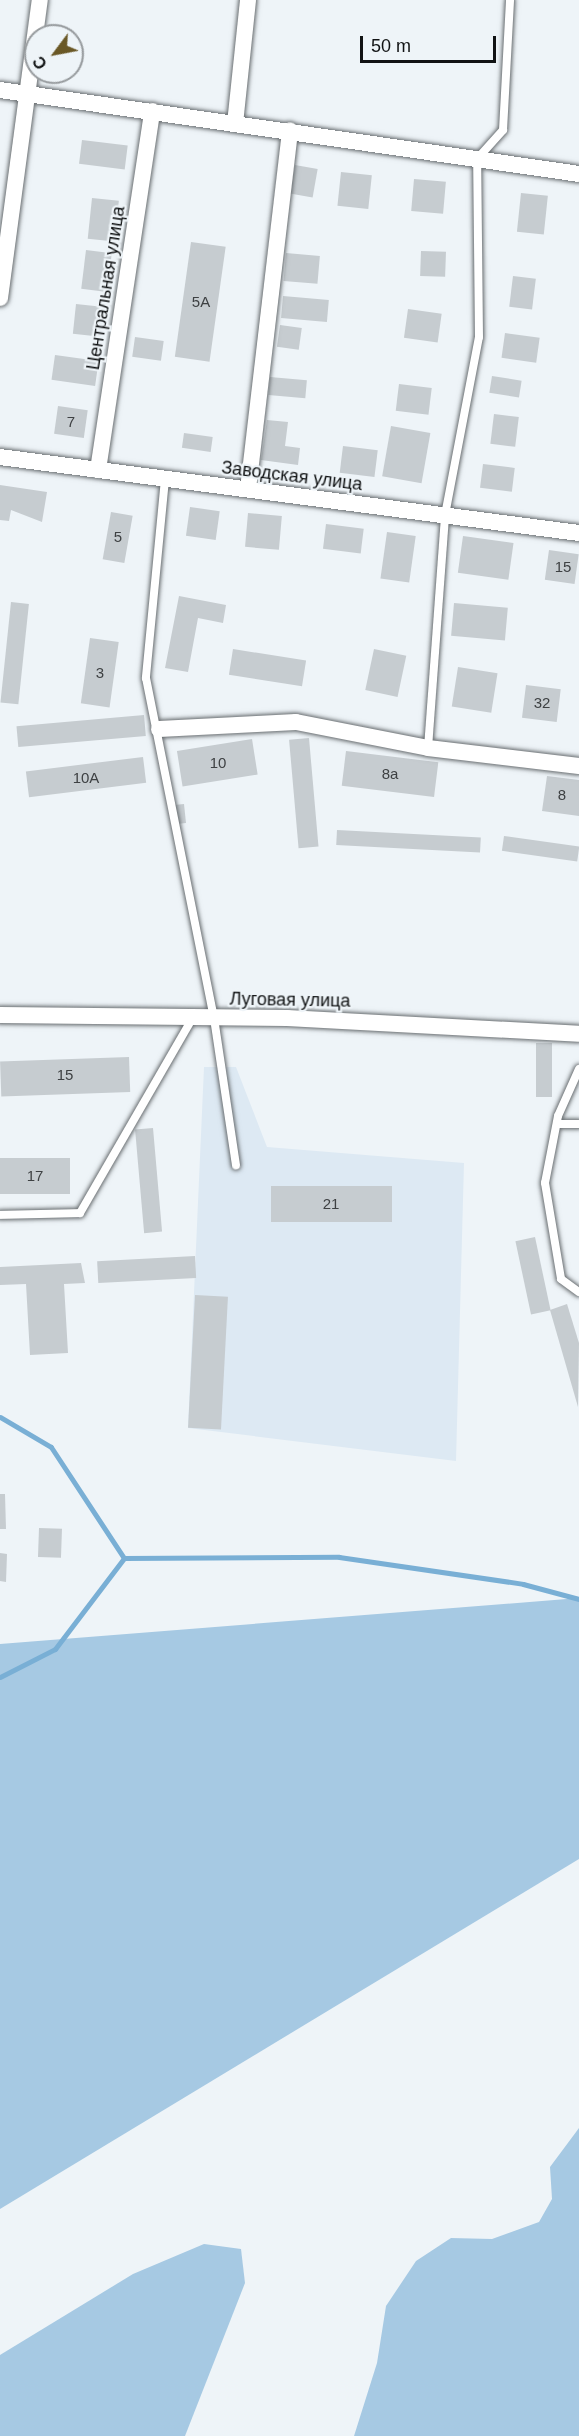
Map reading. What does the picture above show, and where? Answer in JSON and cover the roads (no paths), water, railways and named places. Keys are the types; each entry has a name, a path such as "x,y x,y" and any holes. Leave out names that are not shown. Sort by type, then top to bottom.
{"street":[{"path":"0,298 40,0"},
{"path":"235,124 248,0"},
{"path":"0,90 290,130 579,174"},
{"name":"Центральная улица","path":"98,470 152,111"},
{"path":"248,489 290,130"},
{"name":"Заводская улица","path":"0,457 579,533"},
{"path":"159,729 297,722 428,748 579,766"},
{"name":"Луговая улица","path":"0,1015 191,1021 214,1018 462,1025 579,1034"}],"lane":[{"path":"428,748 444,516 479,337 477,159 503,130 510,0"},
{"path":"165,479 146,678 159,729 166,799 214,1018 236,1165"},
{"path":"0,1215 80,1213 191,1021"},
{"path":"579,1069 557,1124 545,1183 551,1240 561,1279 579,1292"},
{"path":"557,1124 579,1124"}],"waterway":[{"path":"0,1417 51,1447 124,1558"},
{"path":"124,1558 339,1557 523,1584 579,1599"},
{"path":"0,1677 55,1649 124,1558"}]}
